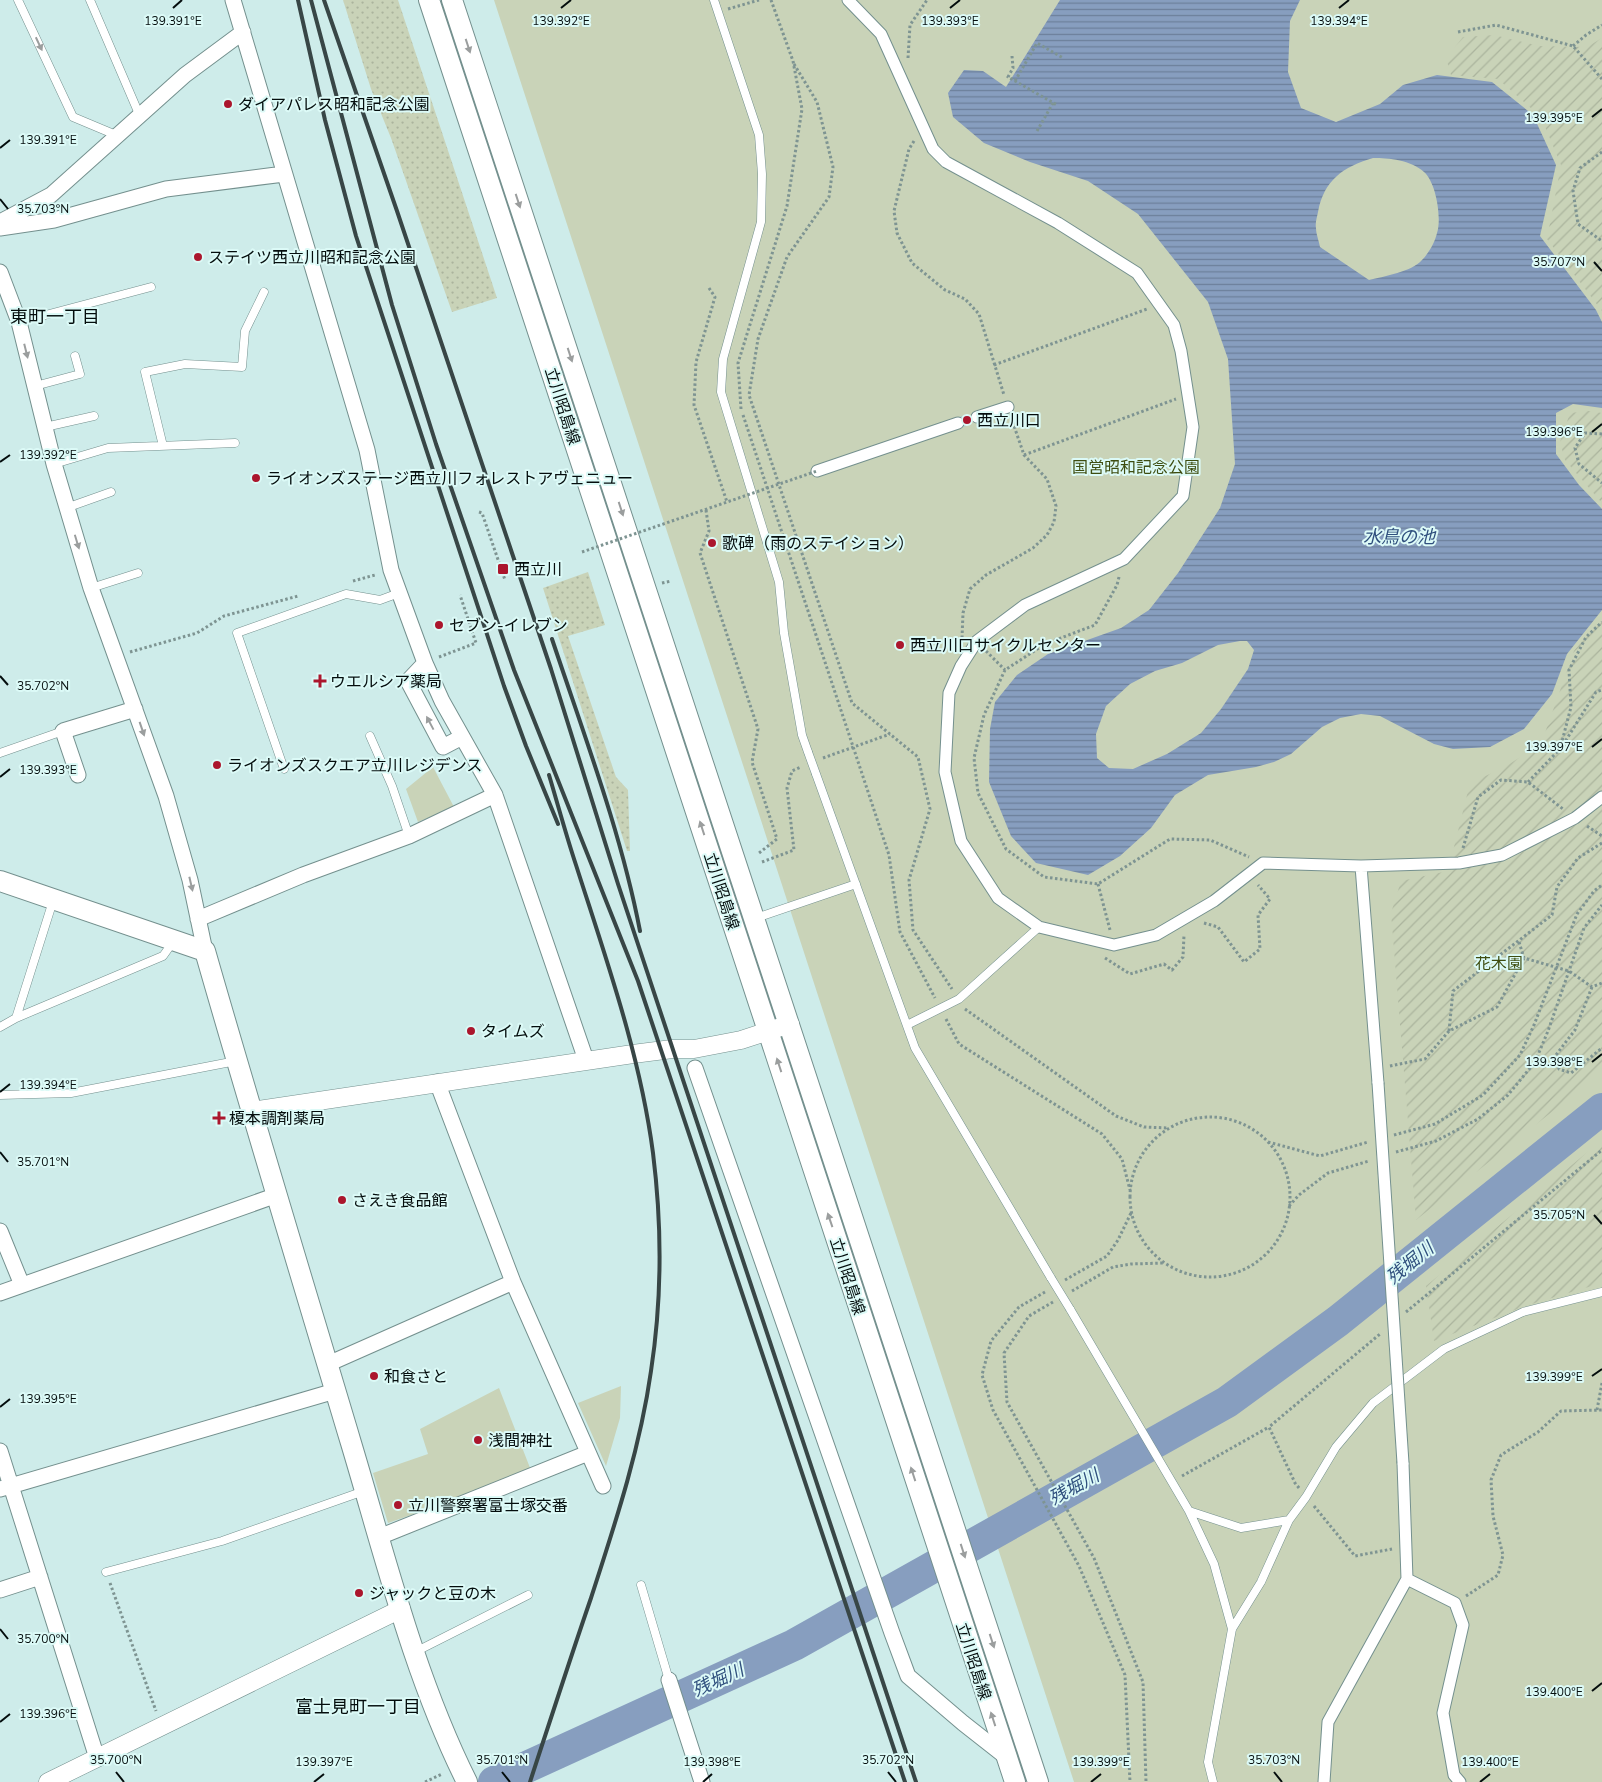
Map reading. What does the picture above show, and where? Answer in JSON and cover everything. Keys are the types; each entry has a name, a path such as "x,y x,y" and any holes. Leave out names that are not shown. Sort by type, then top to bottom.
{"main road":[{"name":"立川昭島線","path":"429,0 1015,1782"},
{"name":"立川昭島線","path":"452,0 1038,1782"},
{"path":"0,880 205,951 236,1062 401,1609 430,1701 463,1774"}],"street":[{"path":"233,0 367,450 390,570 425,663 442,701 495,795 586,1060"},
{"path":"848,0 881,34 933,150 946,162 1058,224 1137,273 1174,326 1181,351 1193,427 1183,496 1124,559 1025,605 977,641 961,666 949,693 945,772 961,841 998,898 1039,927 1114,945 1156,935 1214,901 1263,863 1361,866 1459,863 1502,855 1575,818 1602,797"},
{"path":"0,222 51,195 139,114 185,75 243,32"},
{"path":"0,228 54,220 166,189 284,174"},
{"path":"0,272 19,322 54,464 91,588 166,796 190,880 205,951"},
{"path":"978,417 1008,407"},
{"path":"817,471 958,423"},
{"path":"425,663 408,681 444,747 462,737"},
{"path":"78,775 63,731 135,709"},
{"path":"198,919 303,875 409,836 495,795"},
{"path":"1324,1782 1328,1722 1407,1579 1403,1463 1377,1068 1361,866"},
{"path":"252,1111 586,1060 662,1050 694,1049 741,1040 790,1024"},
{"path":"695,1068 908,1676 1005,1756"},
{"path":"437,1082 513,1282 603,1486"},
{"path":"0,1294 277,1195"},
{"path":"0,1231 22,1285"},
{"path":"328,1364 513,1282"},
{"path":"5,1487 335,1391"},
{"path":"0,1452 5,1487 40,1577 97,1758"},
{"path":"379,1537 588,1453"},
{"path":"0,1590 40,1577"},
{"path":"1407,1579 1455,1603 1463,1625 1443,1713 1454,1775 1460,1782"},
{"path":"48,1782 401,1609"},
{"path":"669,1680 702,1782"}],"lane":[{"path":"18,0 73,117 116,135"},
{"path":"90,0 139,114"},
{"path":"714,0 759,135 762,174 761,222 723,359 722,392 778,582 784,632 802,735 915,1048 1189,1511 1214,1564 1232,1629"},
{"path":"19,322 151,287"},
{"path":"163,446 145,372 185,364 242,366 245,331 264,292"},
{"path":"35,386 80,374 75,356"},
{"path":"45,428 94,416"},
{"path":"54,464 108,448 235,442"},
{"path":"66,508 111,492"},
{"path":"91,588 138,573"},
{"path":"284,769 237,633 346,594 380,600 399,593"},
{"path":"0,753 63,731"},
{"path":"370,736 392,786 409,836"},
{"path":"754,918 856,884"},
{"path":"16,1018 53,899"},
{"path":"907,1025 959,999 1039,927"},
{"path":"0,1027 16,1018 163,956 174,940"},
{"path":"0,1095 71,1094 236,1062"},
{"path":"1213,1782 1208,1762 1232,1629 1261,1582 1289,1520 1306,1497 1336,1447 1373,1403 1444,1349 1523,1312 1602,1292"},
{"path":"106,1572 222,1541 365,1491"},
{"path":"1189,1511 1240,1528 1289,1520"},
{"path":"641,1585 669,1680"},
{"path":"415,1652 528,1595"}],"path":[{"path":"718,12 758,0"},
{"path":"771,0 793,61 802,109 787,206 738,363 741,408 888,855 900,932 959,1044 1102,1134 1122,1159 1130,1190"},
{"path":"906,91 910,25 927,0"},
{"path":"1458,32 1496,25 1573,46 1602,79"},
{"path":"1573,46 1602,25"},
{"path":"1015,81 1038,43 1063,58"},
{"path":"1012,56 1013,68 1008,77 1055,104 1037,131"},
{"path":"793,61 817,102 833,167 829,197 788,257 758,339 749,395 852,703 918,757 930,809 909,880 913,930 965,1009 1116,1116 1144,1127 1168,1128"},
{"path":"924,129 909,149 894,211 897,233 912,263 945,290 965,299 979,314 1024,455 1047,479 1056,506 1054,522 1047,535 1033,548 986,575 970,589 963,613 961,666"},
{"path":"1602,152 1580,168 1573,191 1578,224 1602,241"},
{"path":"708,288 715,297 696,362 694,405 727,502"},
{"path":"994,365 1159,305"},
{"path":"1024,455 1188,394"},
{"path":"1602,434 1586,433 1575,448 1579,464 1602,483"},
{"path":"582,552 817,471"},
{"path":"706,510 709,531 700,553 758,728 752,762 777,839 759,853"},
{"path":"479,512 482,513 505,580"},
{"path":"1124,559 1117,585 1095,625 1045,644 1005,670 984,715 974,758 978,793 1006,849 1044,877 1098,884 1170,839 1210,840 1263,863"},
{"path":"348,582 390,570"},
{"path":"663,584 670,581"},
{"path":"115,656 196,634 224,616 300,595"},
{"path":"425,663 476,643 460,595"},
{"path":"1560,749 1571,707 1569,670 1586,638 1602,622"},
{"path":"977,641 1005,670"},
{"path":"1528,782 1560,749 1596,692 1602,690"},
{"path":"1459,863 1478,797 1501,780 1528,782 1575,818"},
{"path":"1449,1031 1453,991 1552,915 1557,887 1578,858 1602,843"},
{"path":"1092,940 1106,960 1130,974 1164,964 1172,970 1183,957 1184,918 1218,926 1244,962 1260,950 1258,915 1270,899 1249,874"},
{"path":"1098,884 1114,945"},
{"path":"1387,1137 1435,1124 1482,1095 1520,1055 1534,1024 1576,914 1594,891 1602,885"},
{"path":"1391,1154 1436,1141 1478,1120 1508,1095 1535,1062 1548,1031 1584,928 1602,905"},
{"path":"1377,1068 1425,1059 1449,1031 1496,1007 1524,958 1519,942"},
{"path":"1524,958 1569,971 1592,987"},
{"path":"1602,983 1592,987 1575,1030 1556,1055 1559,1069 1572,1073 1602,1048"},
{"path":"1197,1118 1228,1119 1256,1131 1278,1155 1286,1172 1290,1189 1287,1220 1275,1244 1266,1255 1243,1270 1230,1275 1203,1277 1176,1270 1164,1263 1145,1244 1138,1233 1131,1213 1130,1190 1132,1175 1142,1155 1156,1137 1168,1128 1197,1118"},
{"path":"1268,1142 1320,1156 1378,1140"},
{"path":"1289,1206 1299,1195 1328,1173 1373,1160"},
{"path":"1059,1284 1107,1256 1118,1240 1131,1213"},
{"path":"1071,1292 1113,1267 1131,1264 1164,1263"},
{"path":"1051,1289 1019,1307 991,1341 982,1375 992,1410 1073,1555 1125,1675 1130,1782"},
{"path":"1054,1302 1029,1316 1004,1353 1008,1402 1094,1558 1143,1682 1146,1782"},
{"path":"1597,1410 1602,1383"},
{"path":"1455,1603 1498,1575 1503,1555 1493,1516 1491,1480 1501,1454 1538,1432 1561,1411 1602,1410"},
{"path":"1172,1482 1269,1427"},
{"path":"106,1572 162,1726"}],"green space":[{"path":"343,0 398,0 497,298 452,312 391,138 371,89"},
{"name":"国営昭和記念公園","path":"494,0 1602,0 1602,1782 1074,1782"},
{"path":"1494,35 1540,46 1587,47 1602,38 1602,311 1547,239 1561,165 1541,117 1498,79 1451,75 1446,58 1463,37"},
{"path":"1589,411 1602,413 1602,503 1565,460 1560,442 1570,413"},
{"path":"588,572 605,625 568,636 616,777 628,790 630,851 627,851 543,588"},
{"name":"花木園","path":"1602,616 1602,1069 1558,1107 1416,1220 1391,913 1401,881 1448,871 1470,783 1503,768 1541,744 1574,651"},
{"path":"433,767 454,807 418,822 406,789"},
{"path":"1602,1140 1602,1283 1528,1305 1434,1341 1426,1286"},
{"path":"621,1386 620,1418 606,1466 578,1403"},
{"path":"499,1388 532,1473 388,1523 373,1473 428,1454 420,1429"}],"water":[{"name":"水鳥の池","path":"1060,0 1300,0 1290,21 1288,72 1301,108 1336,122 1380,104 1403,85 1437,75 1492,82 1533,115 1556,165 1540,236 1596,310 1602,322 1602,408 1573,404 1556,413 1556,454 1579,485 1602,509 1602,610 1567,654 1552,694 1524,729 1490,747 1453,749 1434,744 1380,716 1361,714 1340,718 1322,727 1291,754 1274,762 1208,775 1175,795 1151,828 1120,856 1088,875 1036,863 1011,836 989,782 990,729 995,702 1017,675 1048,654 1121,628 1149,610 1178,573 1220,508 1235,464 1228,359 1208,302 1138,214 1088,181 1030,162 984,143 953,117 948,93 964,70 983,71 1006,87","holes":["1373,158 1406,162 1424,172 1435,192 1439,219 1435,240 1422,260 1405,271 1369,280 1320,247 1316,233 1316,224 1325,191 1336,176 1353,166","1247,641 1254,650 1248,669 1221,709 1201,733 1167,754 1133,769 1109,768 1097,758 1096,734 1106,706 1130,684 1155,671 1182,663 1218,645"]}],"waterway":[{"name":"残堀川","path":"494,1782 794,1645 1227,1402 1338,1321 1602,1109"}],"tunnel":[{"path":"958,423 977,417"}],"railway":[{"path":"298,0 325,120 356,236 504,686 558,824"},
{"path":"311,0 392,305 436,444 514,670 638,981 905,1782"},
{"path":"324,0 551,669 618,884 916,1782"},
{"path":"552,639 612,820 623,857 640,931"},
{"path":"530,1782 609,1542 634,1458 655,1344 660,1262 656,1180 640,1079 621,1007 549,775"}],"place":[{"name":"ダイアパレス昭和記念公園","path":"228,104"},
{"name":"ステイツ西立川昭和記念公園","path":"198,257"},
{"name":"西立川口","path":"967,420"},
{"name":"ライオンズステージ西立川フォレストアヴェニュー","path":"256,478"},
{"name":"歌碑（雨のステイション）","path":"712,543"},
{"name":"西立川","path":"503,569"},
{"name":"セブン-イレブン","path":"439,625"},
{"name":"西立川口サイクルセンター","path":"900,645"},
{"name":"ウエルシア薬局","path":"320,681"},
{"name":"ライオンズスクエア立川レジデンス","path":"217,765"},
{"name":"タイムズ","path":"471,1031"},
{"name":"榎本調剤薬局","path":"219,1118"},
{"name":"さえき食品館","path":"342,1200"},
{"name":"和食さと","path":"374,1376"},
{"name":"浅間神社","path":"478,1440"},
{"name":"立川警察署富士塚交番","path":"398,1505"},
{"name":"ジャックと豆の木","path":"359,1593"}],"district":[{"name":"東町一丁目","path":"55,317"},
{"name":"富士見町一丁目","path":"358,1707"}]}
